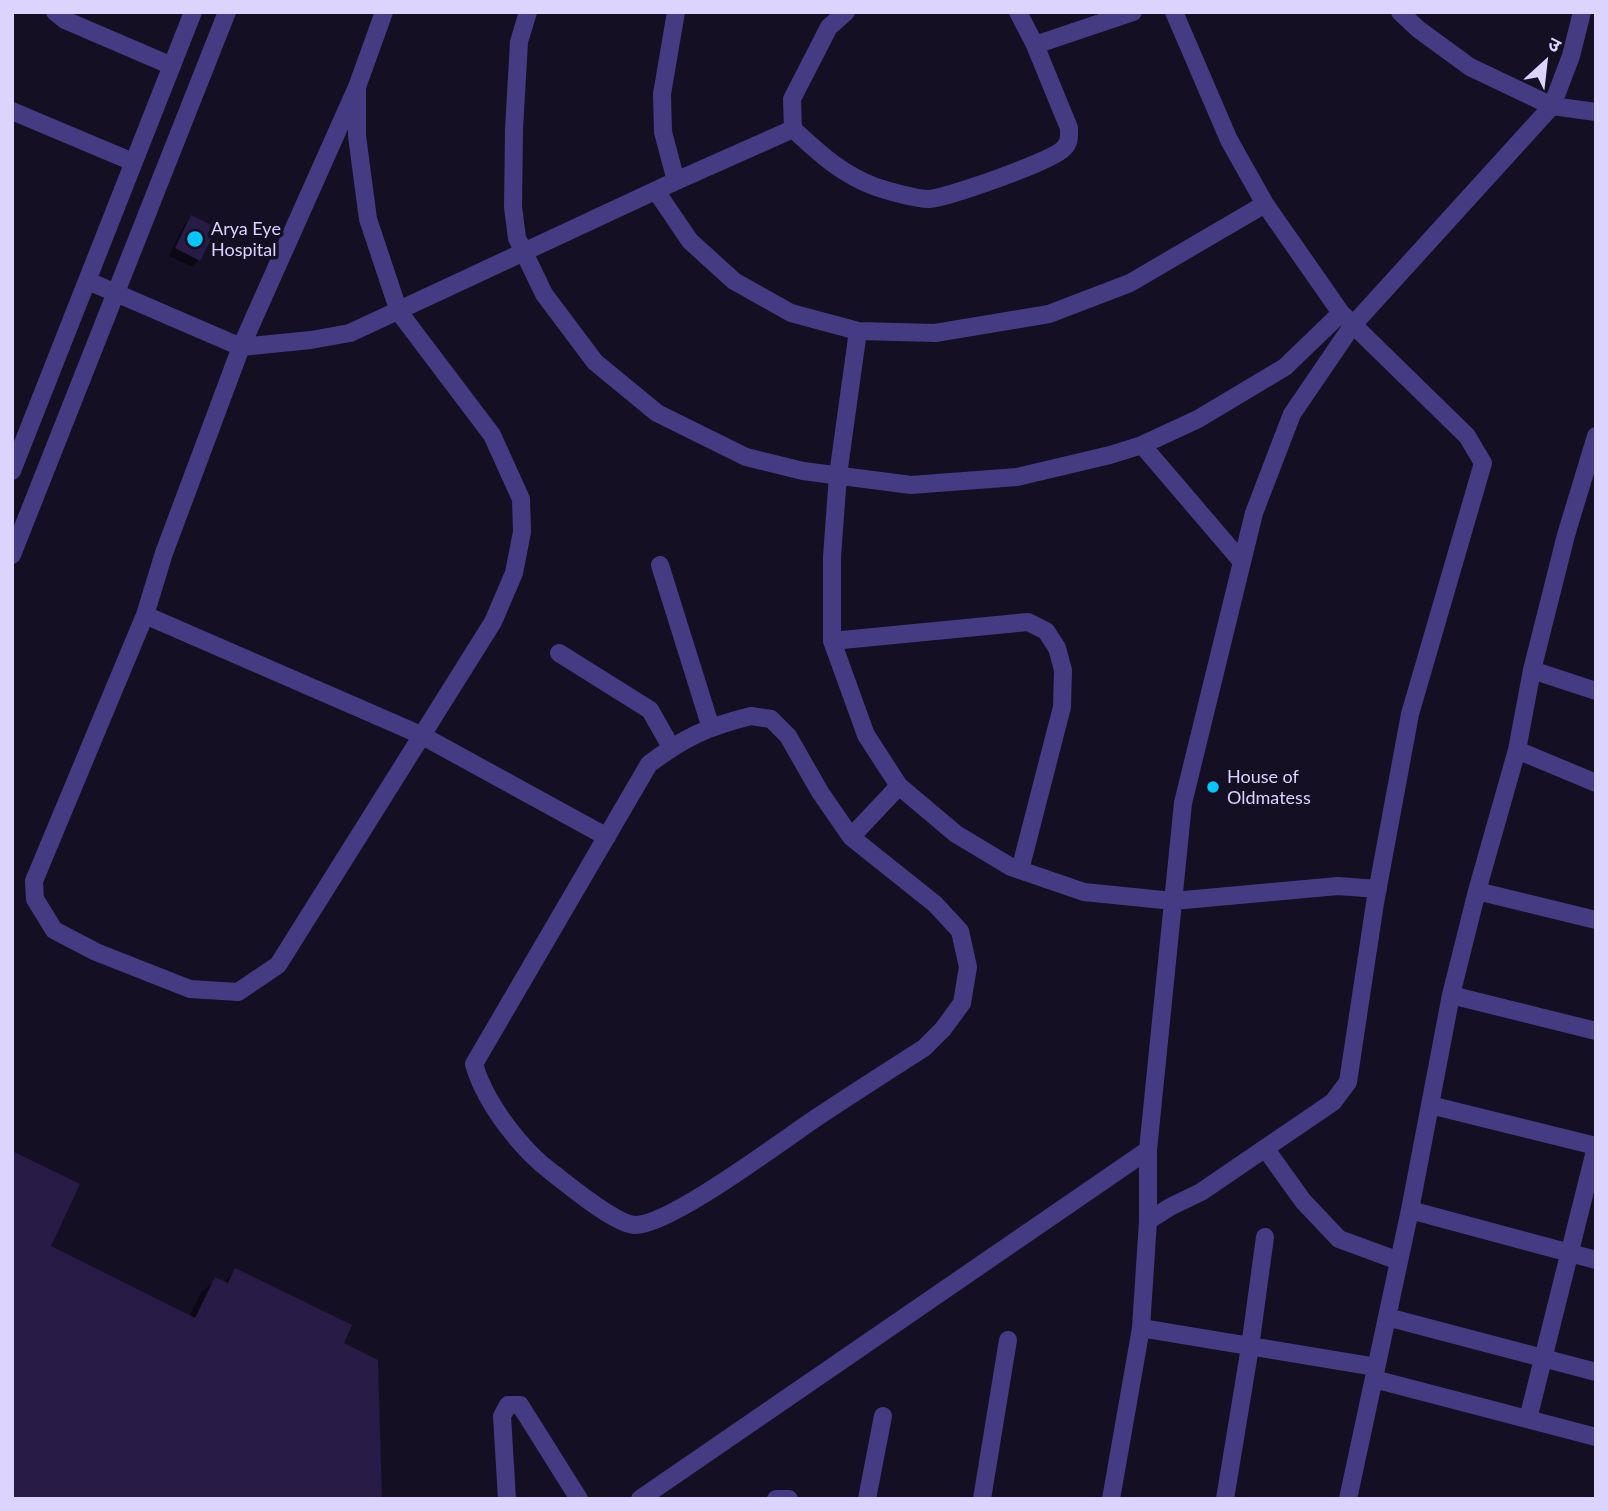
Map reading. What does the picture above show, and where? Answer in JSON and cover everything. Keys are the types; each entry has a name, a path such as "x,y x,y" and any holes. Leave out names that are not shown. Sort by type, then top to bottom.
{"street":[{"path":"55,12 65,19 172,66"},
{"path":"12,471 193,12"},
{"path":"12,555 227,12"},
{"path":"357,87 357,136 368,219 398,312 492,435 521,499 522,532 514,573 493,622 278,965 238,992 190,989 96,952 54,930 35,899 34,881 145,615 164,553 241,347 357,87 384,12"},
{"path":"528,12 519,42 514,129 513,206 517,238 544,294 594,362 657,413 746,457 803,471 911,485 1017,477 1142,445 1198,419 1284,367 1347,320 1552,106 1571,56 1582,12"},
{"path":"676,12 662,94 663,131 676,181"},
{"path":"846,12 829,27 792,100 793,129 835,168 877,188 929,199 982,184 1052,158 1064,150 1069,142 1069,128 1035,45 1018,12"},
{"path":"1035,45 1133,12"},
{"path":"1148,1221 1170,1206 1201,1192 1333,1102 1348,1082 1378,889 1410,714 1483,463 1467,436 1347,320 1265,204 1229,140 1174,12"},
{"path":"1400,12 1418,29 1470,66 1552,106 1596,112"},
{"path":"12,111 133,162"},
{"path":"88,281 241,347 351,333 793,129"},
{"path":"656,191 690,241 734,281 791,313 858,331 935,333 1049,314 1130,283 1265,204"},
{"path":"1111,1499 1141,1328 1148,1221 1148,1150 1183,803 1254,513 1292,414 1347,320"},
{"path":"858,331 838,475 832,557 832,641 866,735 899,786 956,834 1011,867 1083,891 1173,901 1338,886 1378,889"},
{"path":"1348,1499 1410,1210 1451,995 1517,750 1532,670 1566,535 1596,436"},
{"path":"1142,445 1242,562"},
{"path":"660,565 710,728"},
{"path":"145,615 421,735 607,837"},
{"path":"832,641 1028,622 1046,631 1057,648 1063,670 1062,707 1020,870"},
{"path":"559,653 650,709 671,747"},
{"path":"1532,670 1596,691"},
{"path":"751,716 771,719 788,736 820,792 851,837 935,904 960,931 968,967 962,1003 943,1029 924,1048 699,1197 656,1221 633,1225 601,1210 534,1160 503,1120 478,1080 474,1064 649,764 671,747 710,728 751,716"},
{"path":"1517,750 1596,783"},
{"path":"851,837 899,786"},
{"path":"1477,891 1596,920"},
{"path":"1451,995 1596,1031"},
{"path":"1430,1105 1596,1146 1528,1419"},
{"path":"1265,1148 1303,1201 1339,1239 1399,1261"},
{"path":"640,1499 1148,1150"},
{"path":"1410,1210 1596,1259"},
{"path":"1225,1499 1265,1237"},
{"path":"1387,1317 1596,1372"},
{"path":"1141,1328 1375,1373 1596,1437"},
{"path":"982,1499 1007,1340"},
{"path":"507,1499 502,1416 508,1405 520,1405 579,1499"},
{"path":"867,1499 883,1416"},
{"path":"776,1499 789,1499"}],"building":[{"path":"191,215 217,228 200,261 175,248"},
{"path":"12,1151 80,1184 51,1246 195,1318 215,1277 228,1283 235,1268 352,1325 344,1343 378,1360 382,1499 12,1499"}],"place":[{"name":"Arya Eye Hospital","path":"195,239"},
{"name":"House of Oldmatess","path":"1213,787"}]}
